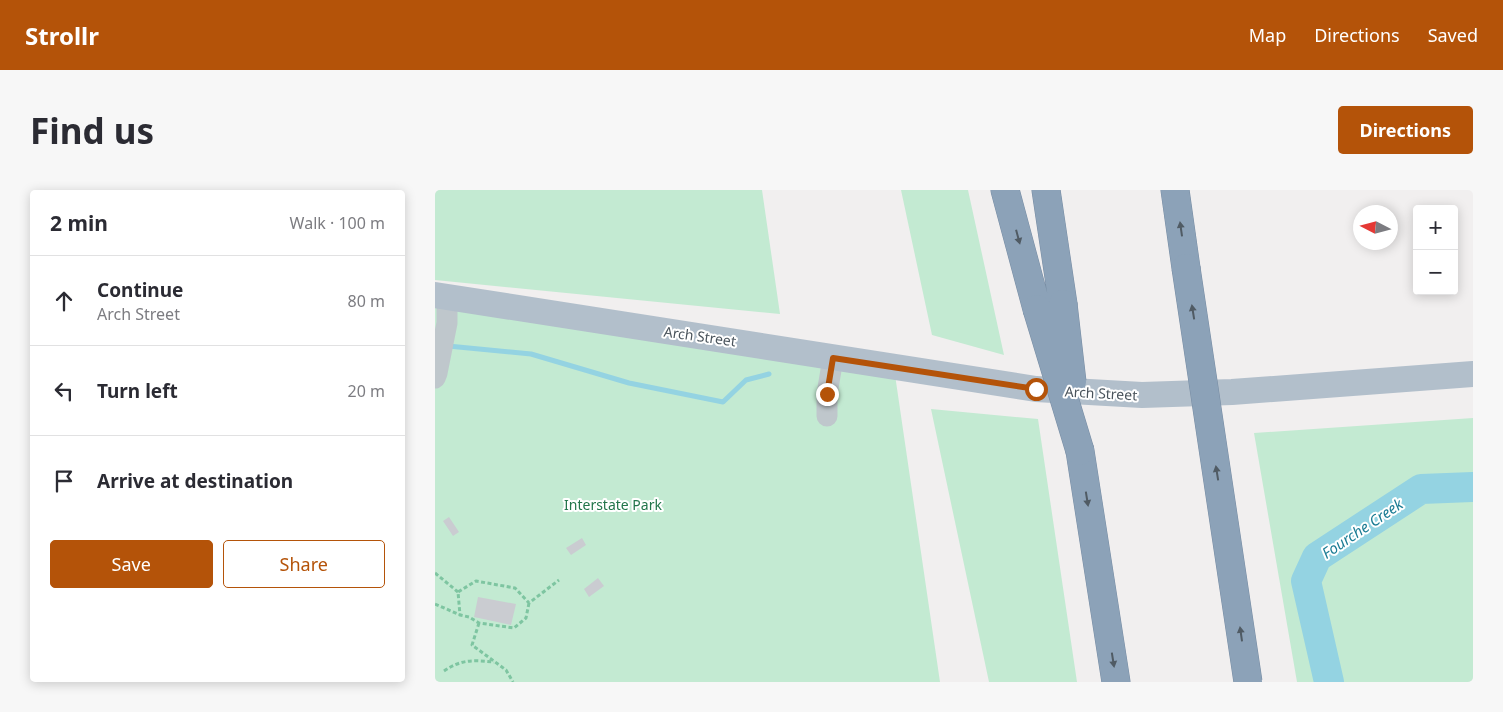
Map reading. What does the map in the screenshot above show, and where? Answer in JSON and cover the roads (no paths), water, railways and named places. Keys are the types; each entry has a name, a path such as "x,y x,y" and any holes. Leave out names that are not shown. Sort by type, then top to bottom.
{"highway":[{"path":"1005,190 1037,309 1080,451"},
{"path":"1046,190 1063,304 1080,451 1116,682"},
{"path":"1175,190 1248,682"}],"main road":[{"name":"Arch Street","path":"442,296 1036,389 1141,395 1232,392 1473,374"}],"street":[{"path":"435,378 447,323 447,301 442,296"},
{"path":"827,416 827,394 833,358"}],"waterway":[{"path":"448,346 531,354 629,383 723,402 746,380 769,374"},
{"name":"Fourche Creek","path":"1329,682 1306,581 1317,557 1421,489 1473,487"}],"park label":[{"name":"Interstate Park","path":"613,504"}]}
